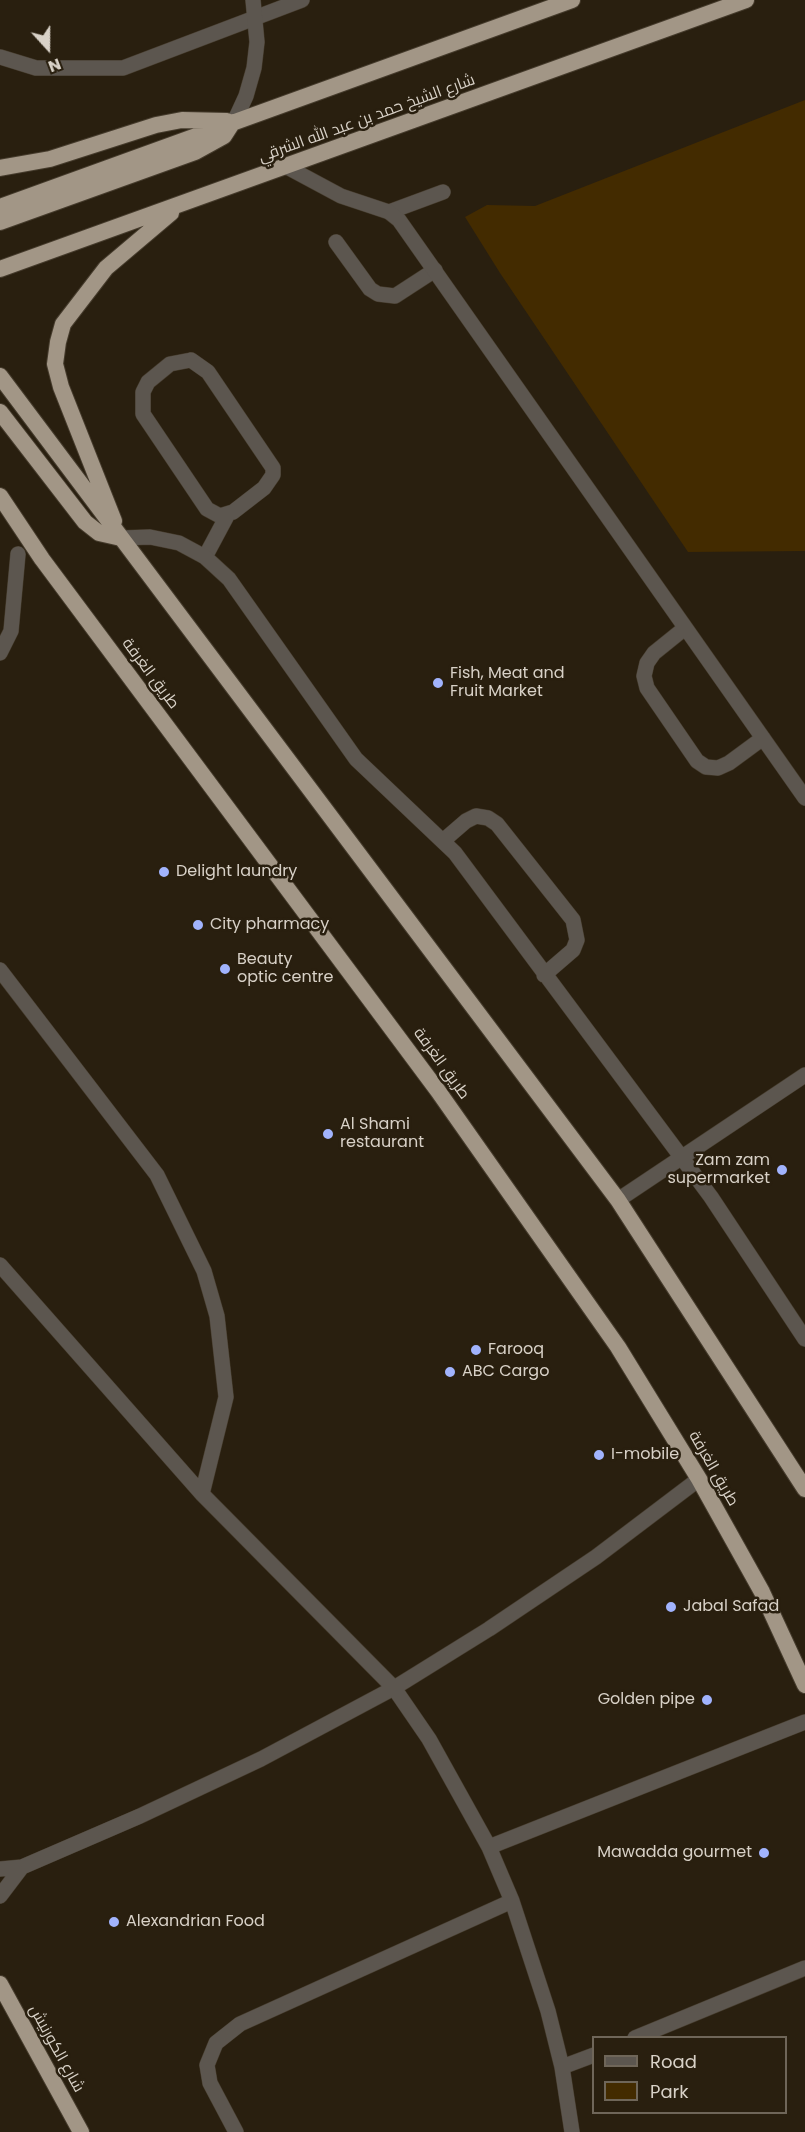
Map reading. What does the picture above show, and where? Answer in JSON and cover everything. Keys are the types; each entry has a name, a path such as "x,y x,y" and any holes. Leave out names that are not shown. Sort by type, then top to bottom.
{"highway":[{"path":"0,207 572,0"},
{"name":"شارع الشيخ حمد بن عبد الله الشرقي","path":"0,269 746,0"},
{"path":"0,168 24,166 51,159 156,125 182,120 234,122"},
{"path":"0,222 195,152 224,136 234,122"},
{"path":"121,538 61,387 55,364 58,342 63,324 106,267 179,206"},
{"path":"0,376 618,1200 805,1489"},
{"path":"0,412 85,522 99,533 121,538"},
{"name":"طريق الغرفة","path":"0,496 42,559 438,1090 618,1347 699,1479 762,1592 805,1685"},
{"name":"شارع الكورنيش","path":"0,1984 81,2132"}],"street":[{"path":"234,122 246,96 254,68 256,17 253,0"},
{"path":"0,57 36,68 123,68 302,0"},
{"path":"287,167 341,196 389,212 399,220 805,798"},
{"path":"389,212 442,192"},
{"path":"336,242 370,289 378,294 395,296 435,270"},
{"path":"205,557 228,514 269,483 273,468 208,372 191,360 170,364 148,382 143,392 143,414 207,509 220,516 228,514"},
{"path":"121,538 150,537 179,543 205,557 229,579 356,759 382,786 444,840 711,1197 805,1339"},
{"path":"0,653 11,631 18,554"},
{"path":"685,628 654,653 647,663 644,676 647,688 697,761 706,767 718,768 729,763 763,738"},
{"path":"444,840 466,821 477,816 488,818 497,824 573,920 577,940 573,950 544,975"},
{"path":"0,970 157,1175 204,1271 217,1316 226,1397 202,1494"},
{"path":"618,1200 805,1075"},
{"path":"0,1265 202,1494 394,1689 429,1739 489,1847 512,1901 542,1989 562,2067 572,2132"},
{"path":"0,1869 22,1867 261,1759 394,1689 596,1557 699,1479"},
{"path":"489,1847 805,1722"},
{"path":"0,1896 22,1867"},
{"path":"236,2132 210,2083 207,2065 216,2043 240,2024 512,1901"},
{"path":"637,2036 805,1968"},
{"path":"562,2067 592,2056"}],"green space":[{"path":"805,100 805,551 688,552 500,273 465,217 487,205 535,206"}],"place":[{"name":"Fish, Meat and Fruit Market","path":"438,683"},
{"name":"Delight laundry","path":"164,872"},
{"name":"City pharmacy","path":"198,925"},
{"name":"Beauty optic centre","path":"225,969"},
{"name":"Al Shami restaurant","path":"328,1134"},
{"name":"Zam zam supermarket","path":"782,1170"},
{"name":"Farooq","path":"476,1350"},
{"name":"ABC Cargo","path":"450,1372"},
{"name":"I-mobile","path":"599,1455"},
{"name":"Jabal Safad","path":"671,1607"},
{"name":"Golden pipe","path":"707,1700"},
{"name":"Mawadda gourmet","path":"764,1853"},
{"name":"Alexandrian Food","path":"114,1922"}]}
